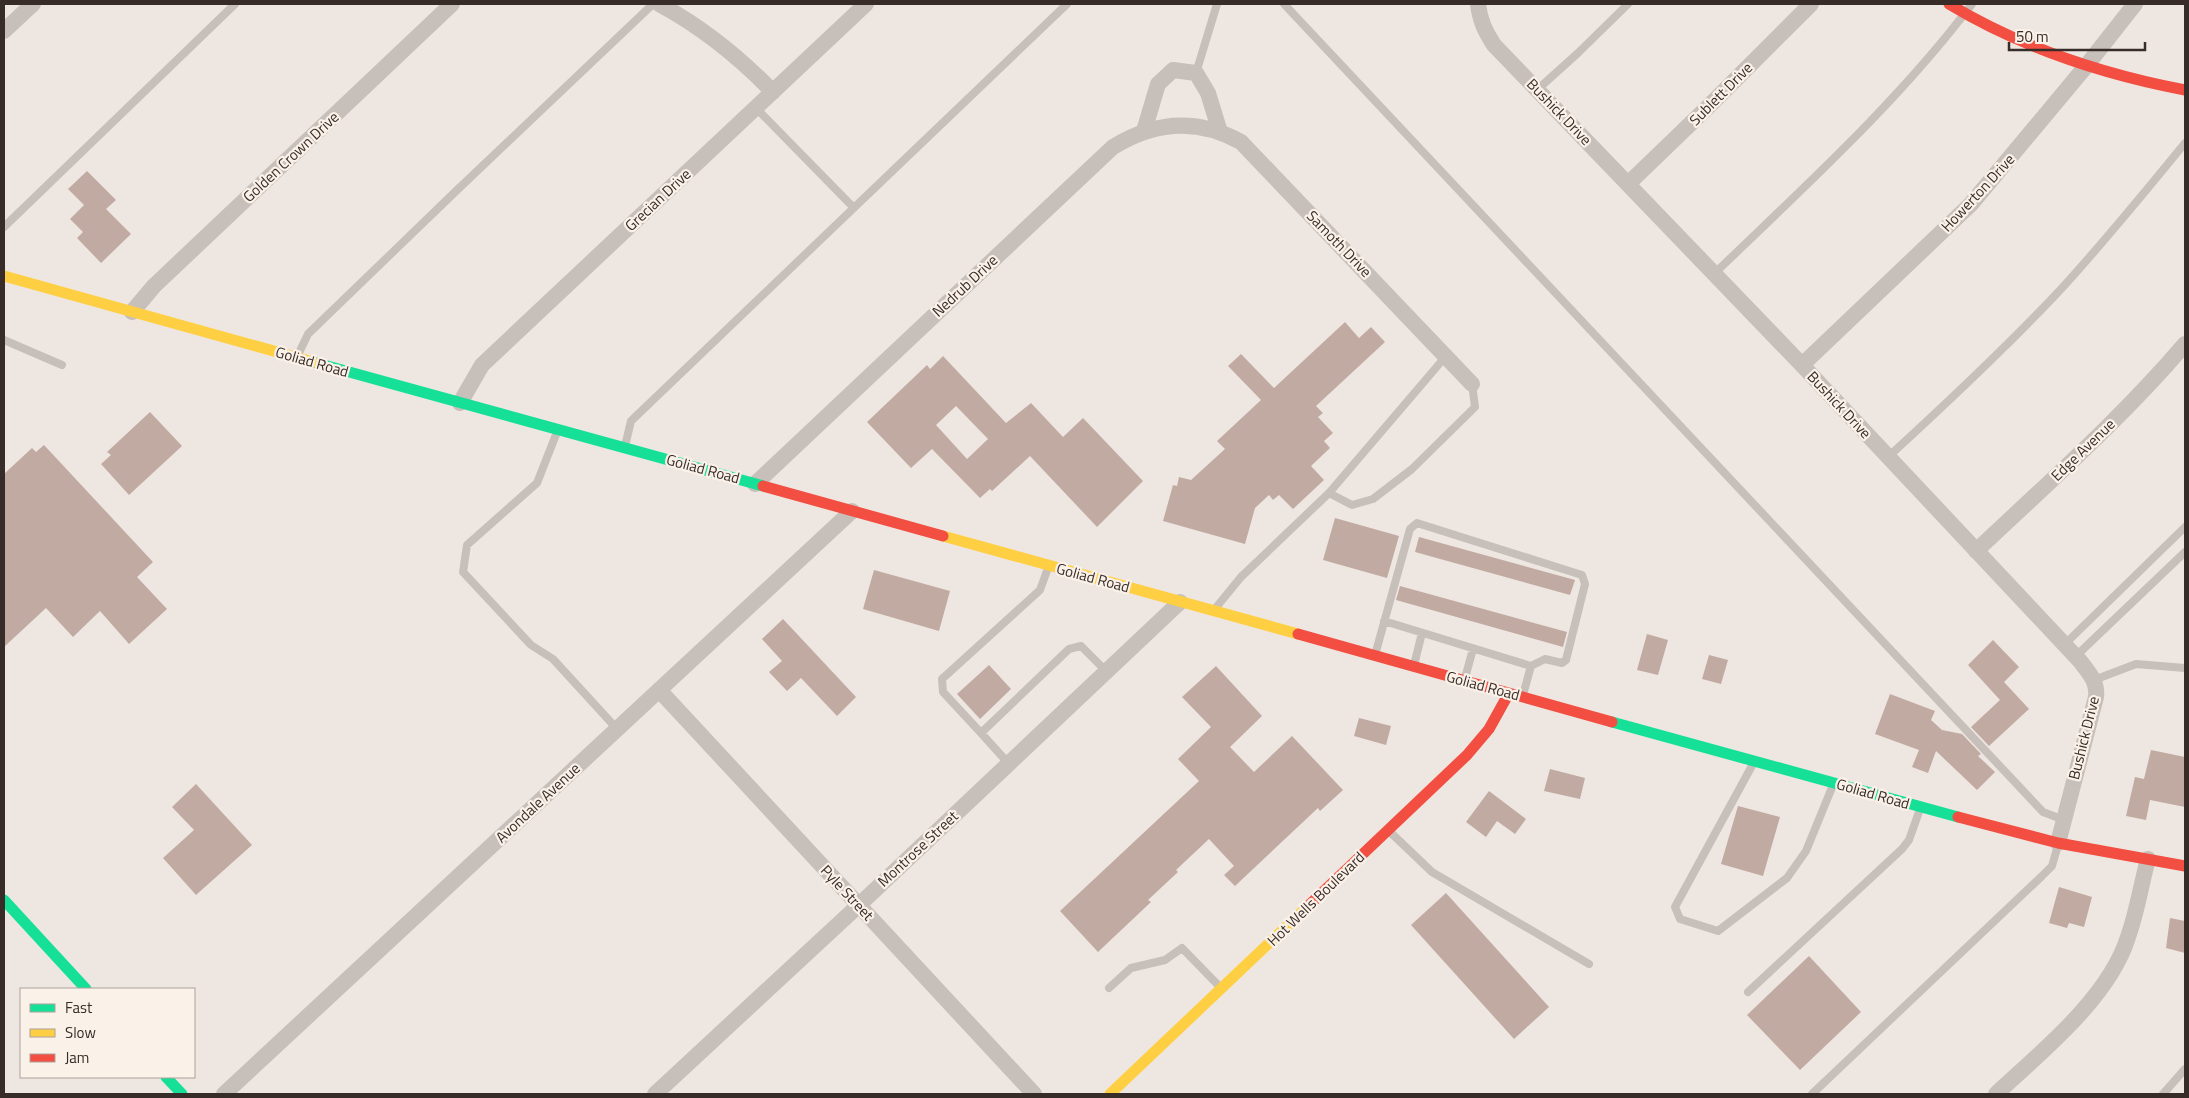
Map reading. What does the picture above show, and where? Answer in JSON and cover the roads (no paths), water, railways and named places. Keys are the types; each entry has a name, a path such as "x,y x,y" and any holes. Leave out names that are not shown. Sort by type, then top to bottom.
{"main road":[{"path":"1949,4 1968,9 1991,28 2057,56 2088,66 2185,90"},
{"name":"Goliad Road","path":"4,276 1920,807 2058,843 2185,866"},
{"name":"Hot Wells Boulevard","path":"1110,1094 1467,755 1490,730 1509,693"},
{"path":"4,900 85,988"},
{"path":"167,1078 182,1094"}],"street":[{"path":"4,31 33,4"},
{"name":"Golden Crown Drive","path":"132,312 154,286 452,4"},
{"path":"659,4 690,21 713,38 773,92"},
{"name":"Grecian Drive","path":"460,403 482,366 866,4"},
{"name":"Bushick Drive","path":"1478,4 1479,17 1483,29 1494,45 1629,183 1802,365 2070,650 2094,680 2096,698 2058,843"},
{"name":"Sublett Drive","path":"1629,183 1810,4"},
{"name":"Howerton Drive","path":"1802,365 1971,204 2088,66 2135,4"},
{"path":"1144,131 1158,84 1173,70 1196,73 1208,93 1220,132"},
{"name":"Nedrub Drive","path":"755,484 1113,147 1132,136 1163,126 1193,127"},
{"name":"Samoth Drive","path":"1193,127 1220,132 1241,142 1472,384"},
{"name":"Edge Avenue","path":"1976,551 2107,427 2185,344"},
{"name":"Avondale Avenue","path":"224,1094 852,511"},
{"name":"Montrose Street","path":"655,1094 859,905 1180,602"},
{"name":"Pyle Street","path":"660,690 1034,1094"},
{"path":"1996,1094 2070,1024 2103,984 2128,939 2148,859"}],"lane":[{"path":"4,227 235,4"},
{"path":"297,358 308,334 454,192 653,4"},
{"path":"624,448 631,421 1067,4"},
{"path":"1196,73 1217,4"},
{"path":"1284,4 2043,812 2064,820"},
{"path":"1538,89 1628,4"},
{"path":"1715,273 1824,168 1893,98 1968,9"},
{"path":"756,108 854,208"},
{"path":"1888,457 1960,391 2061,289 2110,234 2185,143"},
{"path":"4,340 62,365"},
{"path":"1213,611 1241,577 1329,493 1446,356"},
{"path":"1329,493 1352,506 1373,499 1412,469 1475,407 1472,384"},
{"path":"558,430 537,483 467,545 462,572 531,645 553,659 618,730"},
{"path":"1374,656 1410,529 1417,524 1582,575 1585,584 1566,660 1562,664 1546,659 1531,666 1384,621"},
{"path":"2070,650 2185,527"},
{"path":"2070,650 2185,552"},
{"path":"1009,764 943,692 942,679 1040,590 1049,566"},
{"path":"1414,666 1422,633"},
{"path":"981,733 1070,649 1080,646 1106,671"},
{"path":"1464,680 1473,649"},
{"path":"2094,680 2136,664 2185,668"},
{"path":"1523,697 1531,666"},
{"path":"1754,761 1675,907 1680,919 1718,931 1787,878 1806,852 1833,783"},
{"path":"1748,992 1902,849 1909,840 1920,807"},
{"path":"1388,830 1432,872 1588,964"},
{"path":"1812,1094 2052,866 2058,843"},
{"path":"1109,988 1131,968 1165,960 1182,948 1222,988"},
{"path":"2163,1094 2185,1069"}]}
